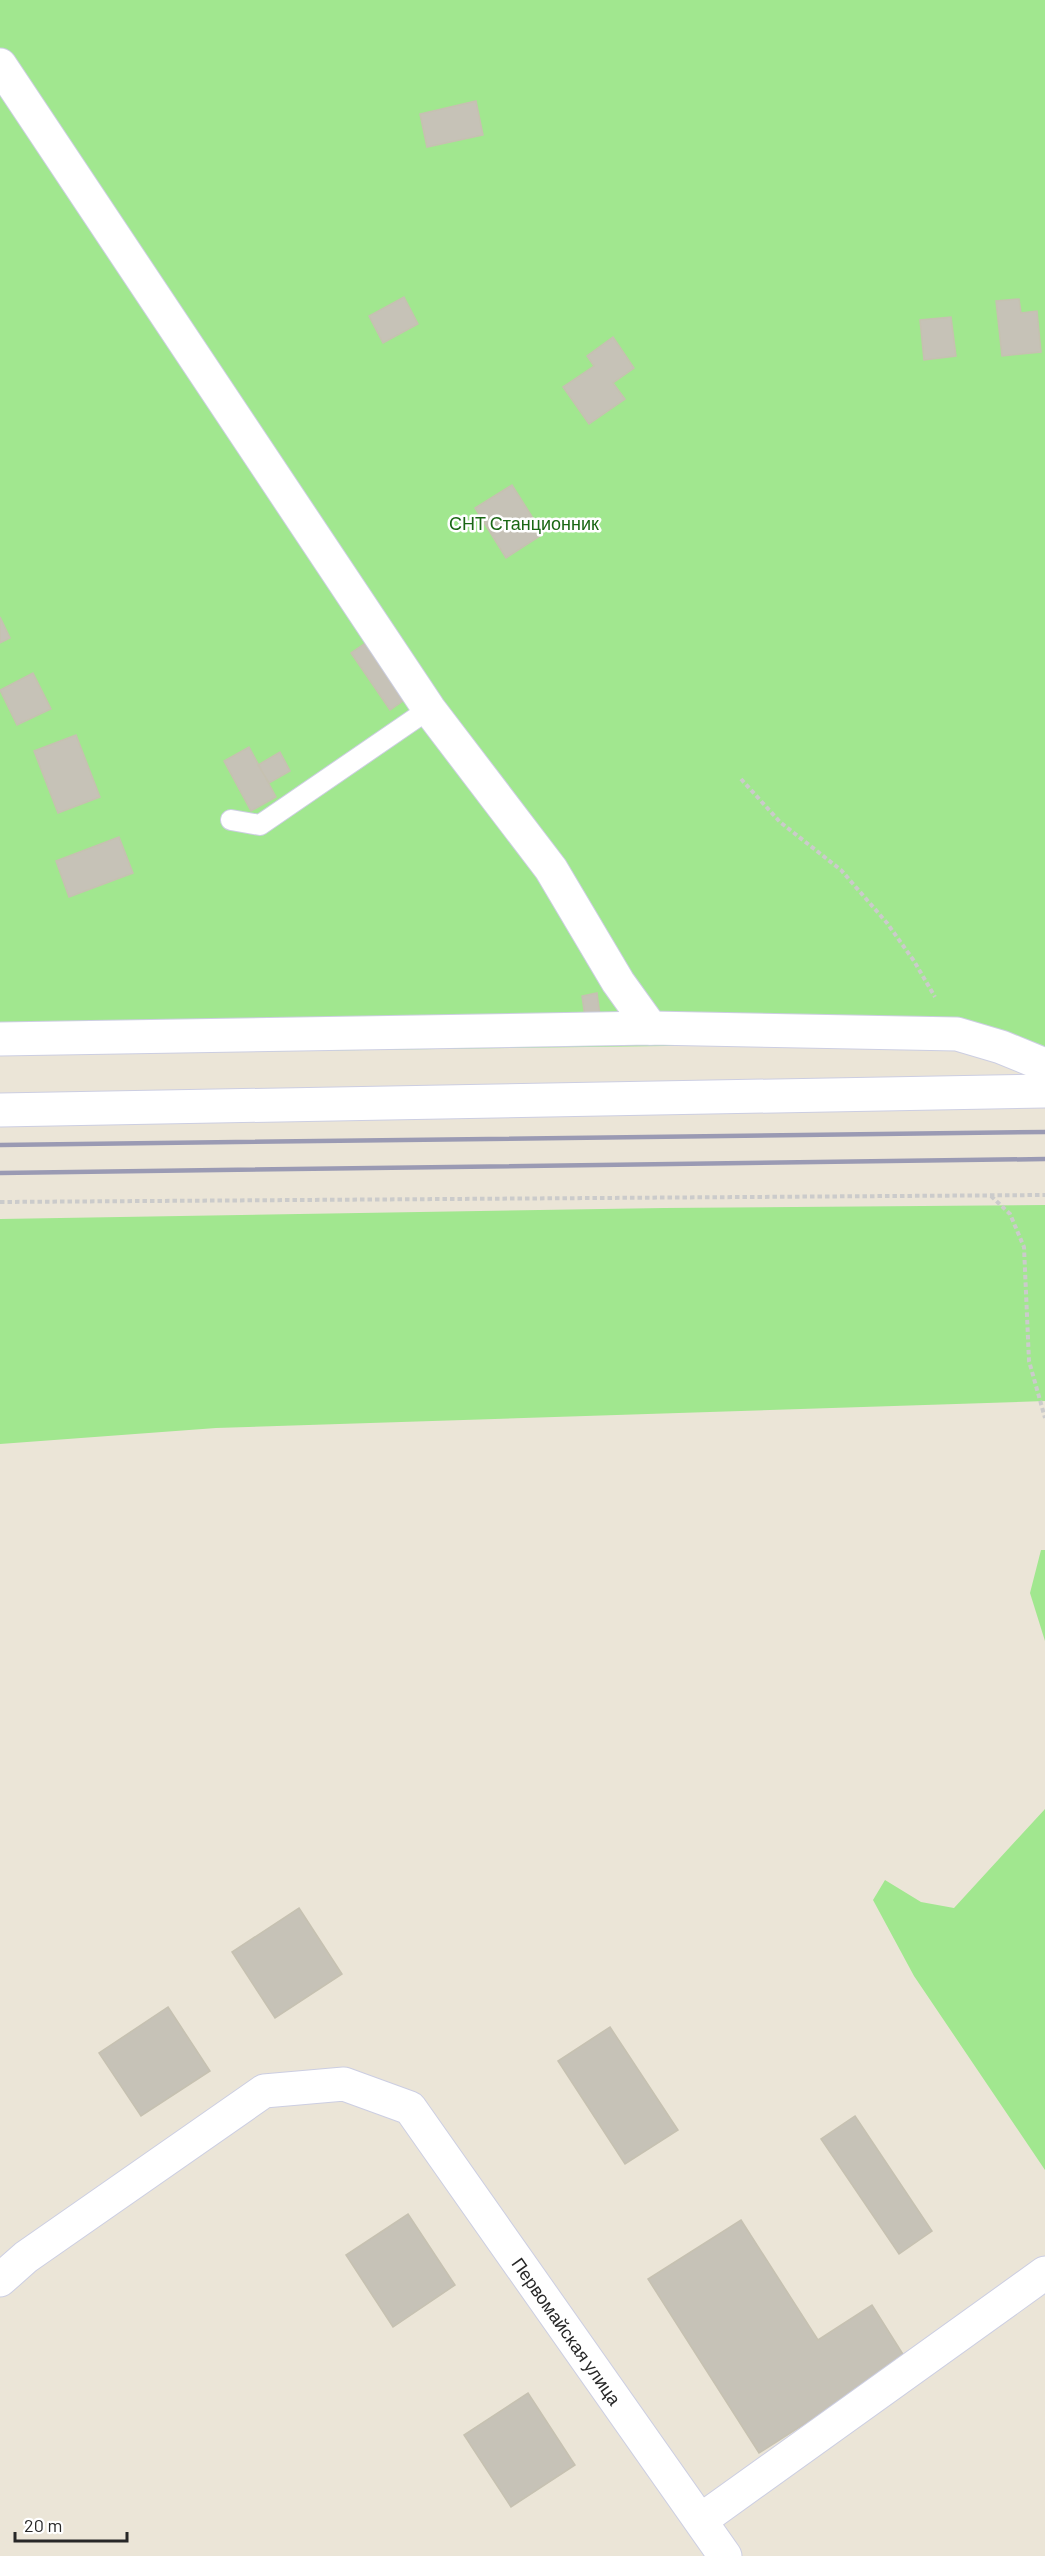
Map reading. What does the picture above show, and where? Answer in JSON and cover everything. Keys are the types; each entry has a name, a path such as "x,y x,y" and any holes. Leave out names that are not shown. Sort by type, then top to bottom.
{"street":[{"path":"0,65 429,709 551,869 618,982 651,1028"},
{"path":"0,1039 651,1028 957,1034 1001,1047 1045,1065"},
{"path":"0,1110 1045,1092"},
{"name":"Первомайская улица","path":"0,2280 27,2257 264,2091 344,2084 410,2108 725,2556"},
{"path":"701,2520 1045,2273"}],"lane":[{"path":"231,820 260,825 429,709"}],"path":[{"path":"741,779 780,822 841,870 887,923 914,960 957,1034"},
{"path":"991,1196 1010,1214 1024,1246 1029,1360 1045,1418"},
{"path":"0,1202 1045,1196"}],"green space":[{"name":"СНТ Станционник","path":"0,0 1045,0 1045,1073 959,1042 0,1055"},
{"path":"1045,1205 1045,1401 216,1428 0,1444 0,1219 664,1208"},
{"path":"1041,1550 1045,1550 1045,1641 1030,1593"},
{"path":"1045,1809 1045,2170 914,1976 873,1900 885,1880 921,1902 954,1908"}],"building":[{"path":"476,101 483,135 427,147 420,114"},
{"path":"404,297 418,324 383,343 369,316"},
{"path":"1019,299 1021,313 1037,311 1041,352 1002,356 996,301"},
{"path":"951,317 956,356 924,360 920,320"},
{"path":"613,337 634,368 613,383 625,399 589,424 563,387 594,366 587,356"},
{"path":"512,485 543,534 506,558 475,508"},
{"path":"0,617 10,638 0,643"},
{"path":"370,640 410,696 390,710 351,653"},
{"path":"33,673 51,709 17,725 0,690"},
{"path":"76,735 100,797 58,813 34,751"},
{"path":"249,747 276,797 251,811 224,761"},
{"path":"280,752 290,771 269,783 258,765"},
{"path":"119,837 133,873 69,897 56,861"},
{"path":"597,993 600,1015 585,1017 582,996"},
{"path":"299,1908 342,1974 275,2018 232,1952"},
{"path":"168,2007 210,2071 141,2116 99,2053"},
{"path":"610,2027 678,2130 625,2164 558,2061"},
{"path":"855,2116 932,2231 899,2254 821,2139"},
{"path":"408,2214 455,2285 393,2327 346,2255"},
{"path":"741,2220 818,2340 872,2305 906,2359 759,2453 648,2279"},
{"path":"528,2393 575,2465 511,2507 464,2435"}],"railway":[{"path":"0,1145 1045,1132"},
{"path":"0,1173 1045,1159"}]}
